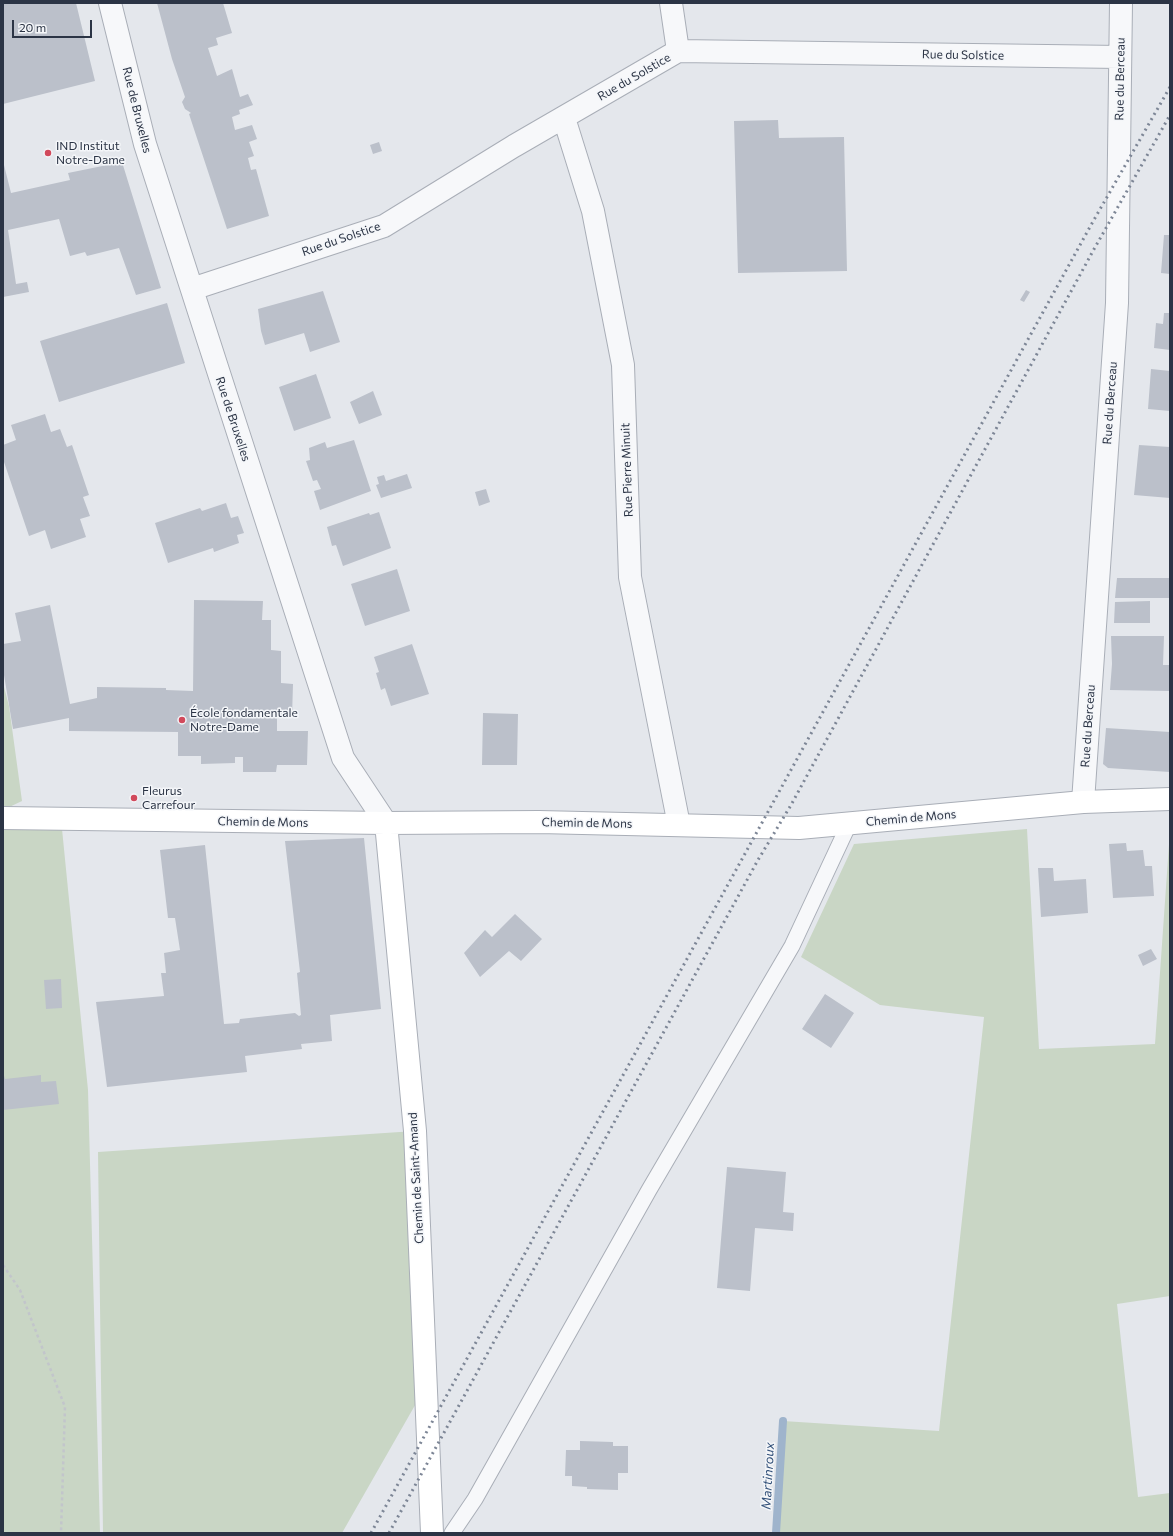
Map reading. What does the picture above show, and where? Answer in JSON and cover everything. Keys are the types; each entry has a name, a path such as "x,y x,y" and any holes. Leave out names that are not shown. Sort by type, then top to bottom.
{"street":[{"name":"Rue de Bruxelles","path":"110,3 145,144 343,758 386,823"},
{"path":"671,3 678,51"},
{"name":"Rue du Berceau","path":"1082,802 1117,303 1121,3"},
{"name":"Rue du Solstice","path":"192,289 384,226 678,51 1120,57"},
{"name":"Rue Pierre Minuit","path":"564,118 593,211 623,365 630,577 678,825"},
{"name":"Chemin de Mons","path":"3,818 386,823 539,822 799,828 1082,802 1170,799"},
{"name":"Chemin de Saint-Amand","path":"386,823 415,1131 432,1533"}],"lane":[{"path":"452,1533 475,1499 646,1197 792,946 849,824"}],"path":[{"path":"3,1265 20,1290 65,1407 61,1533"}],"green space":[{"path":"3,683 9,706 22,801 3,810"},
{"path":"3,819 61,819 88,1090 100,1533 3,1533"},
{"path":"1027,829 1039,1049 1155,1044 1170,830 1170,1296 1117,1304 1138,1497 1170,1493 1170,1533 776,1533 783,1421 939,1431 984,1017 880,1005 801,957 854,844"},
{"path":"415,1131 426,1386 342,1533 103,1533 98,1152"}],"building":[{"path":"3,3 76,3 95,81 3,104"},
{"path":"157,3 223,3 232,33 216,38 218,45 208,48 217,76 232,69 240,97 248,94 253,105 239,110 240,114 232,117 235,130 252,125 257,139 249,142 254,156 248,158 251,170 256,169 269,216 227,229 189,114 191,113 185,109 182,102 185,97 172,59"},
{"path":"778,120 779,138 844,137 847,271 738,273 734,121"},
{"path":"379,142 382,151 373,154 370,145"},
{"path":"3,161 11,193 70,180 68,173 122,162 161,288 136,295 119,248 87,256 85,252 70,256 59,219 8,230 16,284 27,282 29,292 3,297"},
{"path":"1164,235 1170,235 1170,274 1161,273"},
{"path":"1026,290 1030,292 1024,302 1020,300"},
{"path":"323,291 340,342 310,352 304,333 265,345 261,331 258,309"},
{"path":"167,303 185,363 59,402 40,341"},
{"path":"1164,313 1170,313 1170,350 1154,348 1156,323 1163,324"},
{"path":"1151,369 1170,371 1170,411 1148,409"},
{"path":"316,374 331,418 294,431 279,387"},
{"path":"373,391 382,415 359,424 350,402"},
{"path":"45,414 51,432 60,429 67,447 72,445 89,495 83,497 90,516 80,519 86,537 51,549 45,530 29,536 3,459 3,445 16,440 11,425"},
{"path":"354,440 371,491 320,510 314,491 321,489 317,480 313,481 306,461 310,460 309,448 325,442 327,448"},
{"path":"1139,445 1170,447 1170,498 1134,495"},
{"path":"407,474 412,488 381,498 376,485 379,484 377,477 384,475 386,481"},
{"path":"486,489 490,502 479,506 475,492"},
{"path":"226,503 231,518 238,516 244,533 237,535 239,543 214,552 213,548 168,563 155,523 200,508 202,511"},
{"path":"379,512 391,548 343,566 336,545 332,546 327,527 369,513 370,515"},
{"path":"397,569 410,611 365,626 351,584"},
{"path":"1117,578 1170,578 1170,598 1115,598"},
{"path":"194,600 263,601 262,620 271,620 271,650 281,651 281,683 293,684 292,717 277,716 277,731 308,731 307,765 277,765 276,772 243,772 243,757 235,757 235,763 201,764 201,756 178,756 178,732 69,731 69,718 13,729 3,669 3,644 21,641 15,613 50,605 70,704 97,698 97,687 166,688 166,690 193,691"},
{"path":"1150,601 1150,623 1114,623 1115,602"},
{"path":"1111,636 1164,636 1163,665 1170,665 1170,691 1110,690 1112,664"},
{"path":"412,644 429,694 391,706 385,688 381,690 376,673 379,672 374,657"},
{"path":"483,713 518,714 517,765 482,765"},
{"path":"1106,728 1170,732 1170,772 1108,768 1103,764"},
{"path":"364,838 381,1009 330,1015 332,1041 301,1044 302,1049 245,1056 247,1072 107,1087 96,1002 164,996 161,973 166,973 164,953 180,950 175,918 168,918 160,850 205,845 224,1024 239,1023 240,1019 295,1013 299,1016 301,1015 297,973 300,972 285,841"},
{"path":"1126,843 1127,851 1143,850 1145,866 1152,866 1154,896 1113,898 1109,844"},
{"path":"1038,868 1053,868 1054,881 1086,879 1088,913 1041,917"},
{"path":"515,914 542,939 521,961 509,951 480,977 464,953 485,930 492,937"},
{"path":"1151,949 1157,959 1143,966 1138,955"},
{"path":"61,979 62,1008 46,1009 44,980"},
{"path":"825,994 854,1013 831,1048 802,1029"},
{"path":"3,1072 5,1079 41,1075 41,1082 56,1081 59,1104 3,1110"},
{"path":"727,1167 786,1172 783,1212 794,1213 793,1231 755,1228 750,1291 717,1288"},
{"path":"580,1441 613,1442 613,1446 628,1446 628,1473 618,1473 618,1490 587,1489 587,1487 572,1486 572,1476 565,1476 566,1450 580,1450"}],"waterway":[{"name":"Martinroux","path":"776,1533 783,1421"}],"railway":[{"path":"371,1533 1091,225 1170,87"},
{"path":"389,1533 758,860 791,805 1093,251 1170,115"}],"place":[{"name":"IND Institut Notre-Dame","path":"48,153"},
{"name":"École fondamentale Notre-Dame","path":"182,720"},
{"name":"Fleurus Carrefour","path":"134,798"}]}
